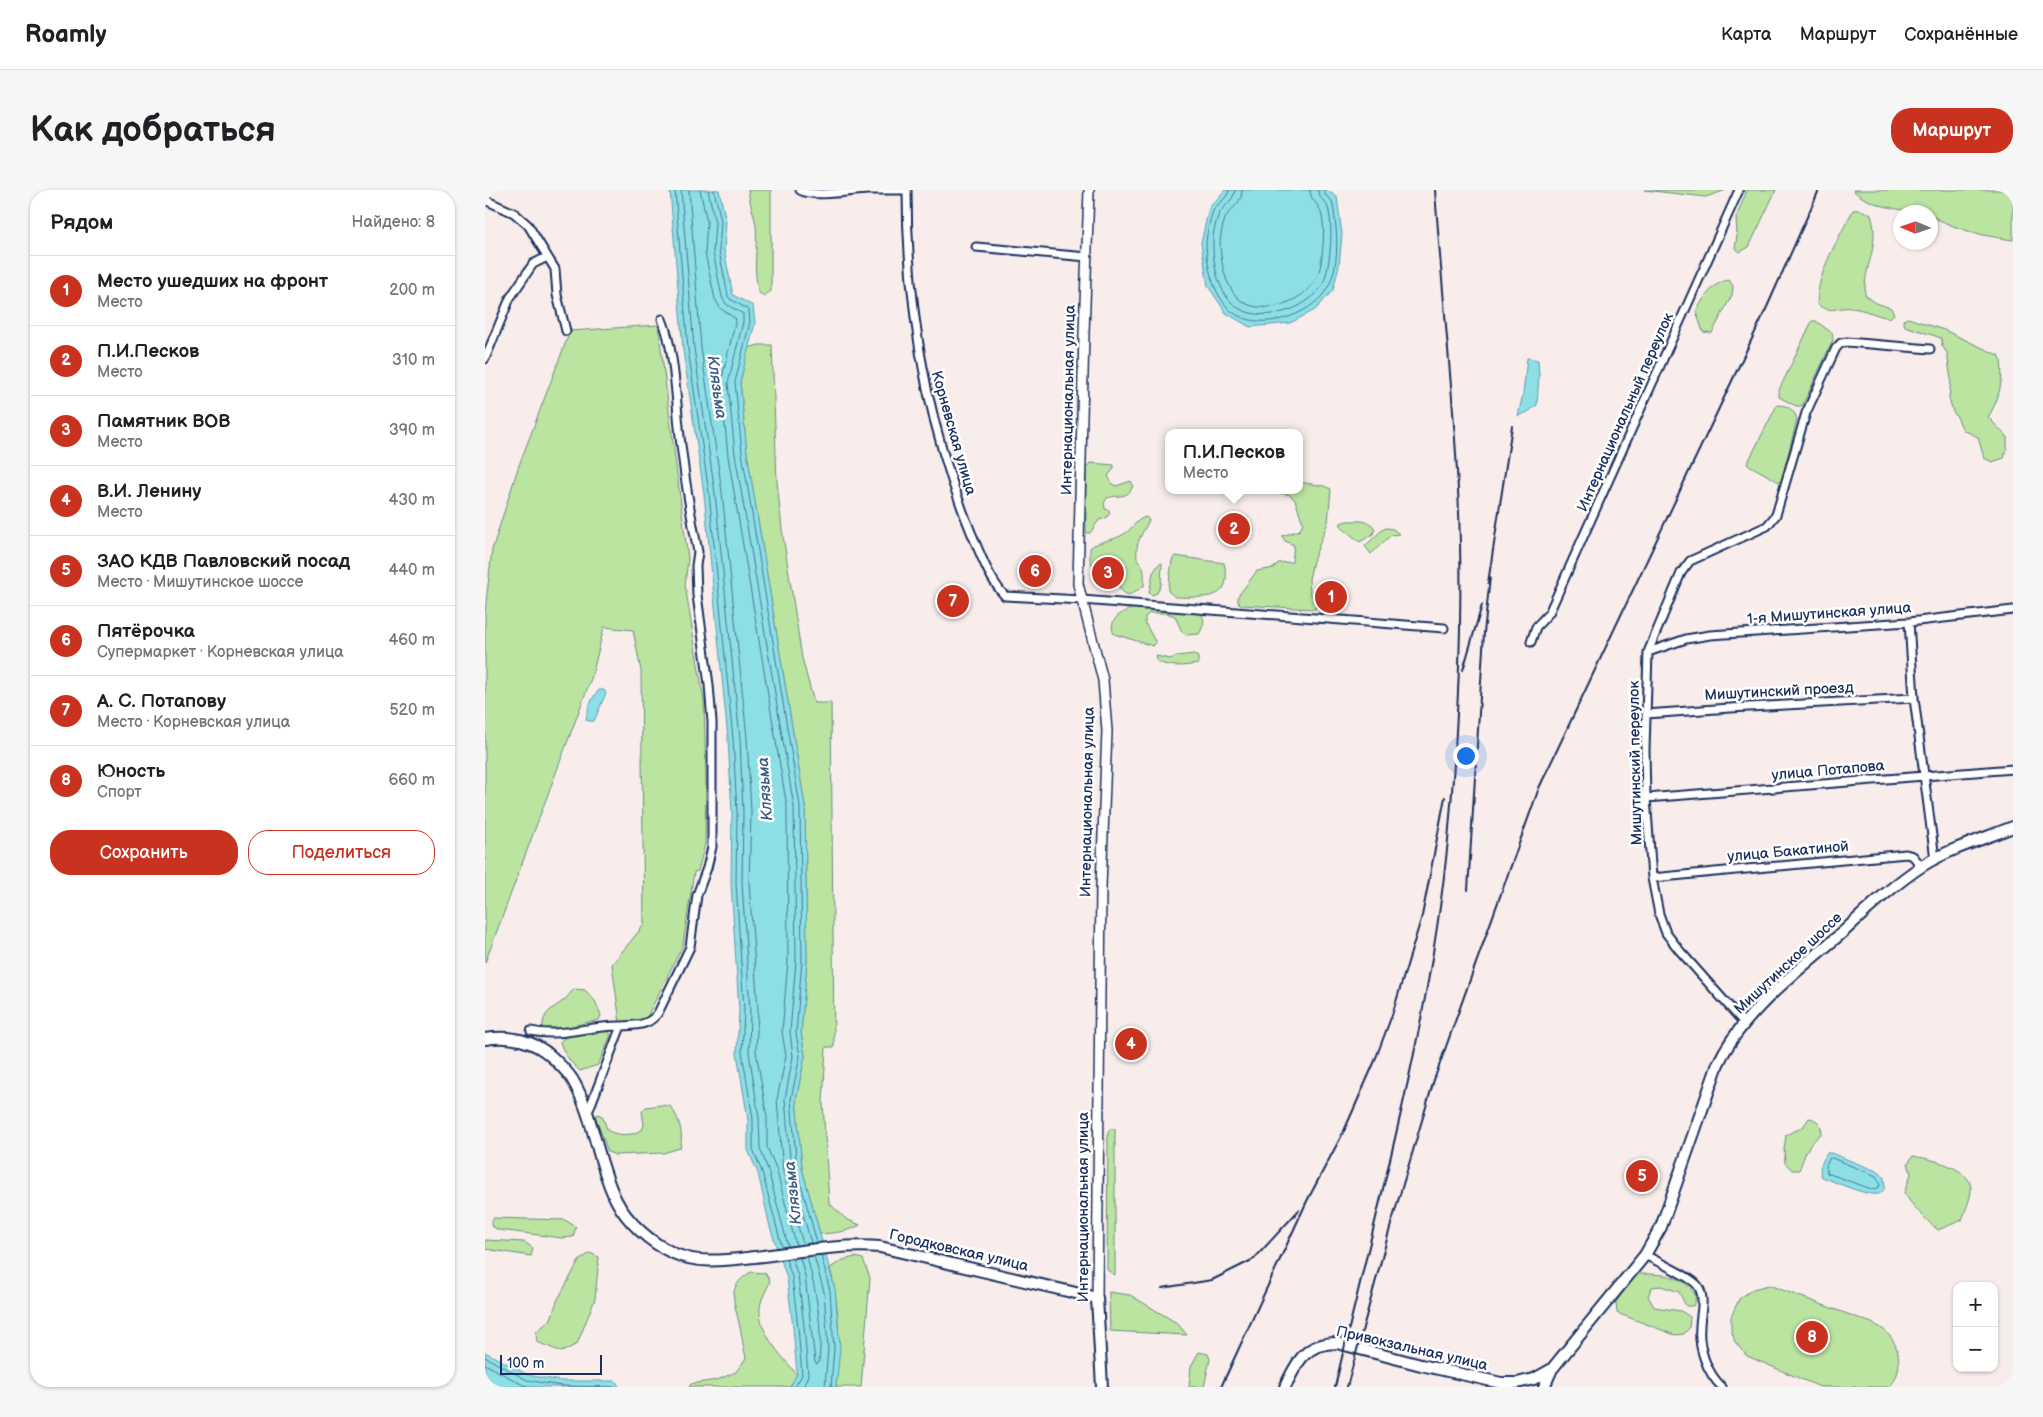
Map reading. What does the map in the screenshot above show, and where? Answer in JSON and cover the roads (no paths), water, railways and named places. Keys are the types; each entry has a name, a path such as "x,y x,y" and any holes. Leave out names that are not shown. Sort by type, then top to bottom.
{"main road":[{"name":"Мишутинское шоссе","path":"1552,1370 1645,1255 1661,1227 1718,1064 1729,1042 1745,1023 1788,979 1888,892 1921,867 1935,859 2013,827"},
{"name":"Городковская улица","path":"485,1039 495,1037 531,1044 542,1050 572,1079 587,1115 611,1188 620,1207 634,1223 659,1245 682,1257 700,1260 731,1259 870,1246 889,1248 1097,1298"},
{"name":"Интернациональная улица","path":"1097,1298 1102,1387"},
{"name":"Привокзальная улица","path":"1285,1387 1303,1355 1316,1346 1331,1343 1505,1385 1534,1379 1552,1370"},
{"path":"1545,1387 1552,1370"}],"street":[{"path":"800,190 807,193 907,190"},
{"name":"Корневская улица","path":"907,190 913,317 928,397 953,487 984,562 1005,596 1082,600"},
{"name":"Интернациональная улица","path":"1089,190 1078,584 1103,680 1107,731 1101,887 1097,1298"},
{"name":"Интернациональный переулок","path":"1531,642 1537,628 1553,604 1739,190"},
{"path":"485,200 513,213 528,224 555,269 557,295 566,331"},
{"path":"976,247 1087,257"},
{"path":"485,359 497,334 510,298 533,264 547,257"},
{"path":"531,1031 544,1034 606,1025 645,1024 658,1013 690,947 697,894 712,848 712,722 697,595 696,566 698,552 681,446 666,329 662,319"},
{"path":"1648,652 1681,573 1690,561 1772,522 1776,515 1806,414 1836,348 1847,342 1930,350"},
{"path":"1082,600 1444,628"},
{"name":"1-я Мишутинская улица","path":"1648,652 1686,639 1709,635 1909,622 2013,610"},
{"path":"1909,622 1914,698 1935,859"},
{"name":"Мишутинский переулок","path":"1648,652 1646,798 1651,878 1659,914 1666,933 1679,951 1745,1023"},
{"name":"Мишутинский проезд","path":"1646,714 1914,698"},
{"name":"улица Потапова","path":"1646,798 2013,769"},
{"name":"улица Бакатиной","path":"1651,878 1906,854 1913,856 1921,867"},
{"path":"587,1115 621,1026"},
{"path":"1645,1255 1697,1285 1701,1295 1702,1308 1699,1329 1703,1352 1715,1380 1722,1387"}],"water":[{"name":"Клязьма","path":"670,190 719,190 726,221 724,250 733,295 753,306 755,323 740,382 747,453 805,806 807,961 801,1033 805,1056 796,1099 802,1168 835,1289 840,1348 836,1387 790,1387 797,1374 787,1278 770,1227 758,1173 748,1150 748,1120 737,1053 739,1010 731,883 732,812 728,739 704,494 683,350"},
{"path":"1225,190 1326,190 1337,197 1342,234 1339,266 1333,290 1315,310 1290,323 1250,327 1226,313 1208,286 1201,243 1209,208"},
{"path":"1527,358 1538,360 1537,405 1528,412 1518,416 1523,394"},
{"path":"599,690 604,690 606,693 594,721 586,720 590,704"},
{"path":"1827,1153 1879,1172 1884,1178 1885,1186 1881,1193 1870,1194 1822,1177 1820,1168"},
{"path":"485,1352 528,1375 561,1381 616,1381 619,1387 485,1387"}],"railway":[{"path":"1335,1387 1401,1115 1429,978 1448,840 1459,654 1460,542 1453,410 1435,190"},
{"path":"1347,1387 1390,1228 1434,1080 1539,788 1767,307 1819,190"},
{"path":"1488,583 1512,426"},
{"path":"1468,890 1484,633 1490,577"},
{"path":"1463,670 1482,605"},
{"path":"1221,1387 1307,1201 1344,1131 1374,1063 1392,1015 1422,916 1445,797"},
{"path":"1162,1288 1212,1280 1254,1259 1299,1210"}],"place":[{"name":"П.И.Песков","path":"1234,529"},
{"name":"Пятёрочка","path":"1035,571"},
{"name":"Памятник ВОВ","path":"1108,573"},
{"name":"Место ушедших на фронт","path":"1331,597"},
{"name":"А. С. Потапову","path":"953,601"},
{"name":"В.И. Ленину","path":"1131,1044"},
{"name":"ЗАО КДВ Павловский посад","path":"1642,1176"},
{"name":"Юность","path":"1812,1337"}]}
